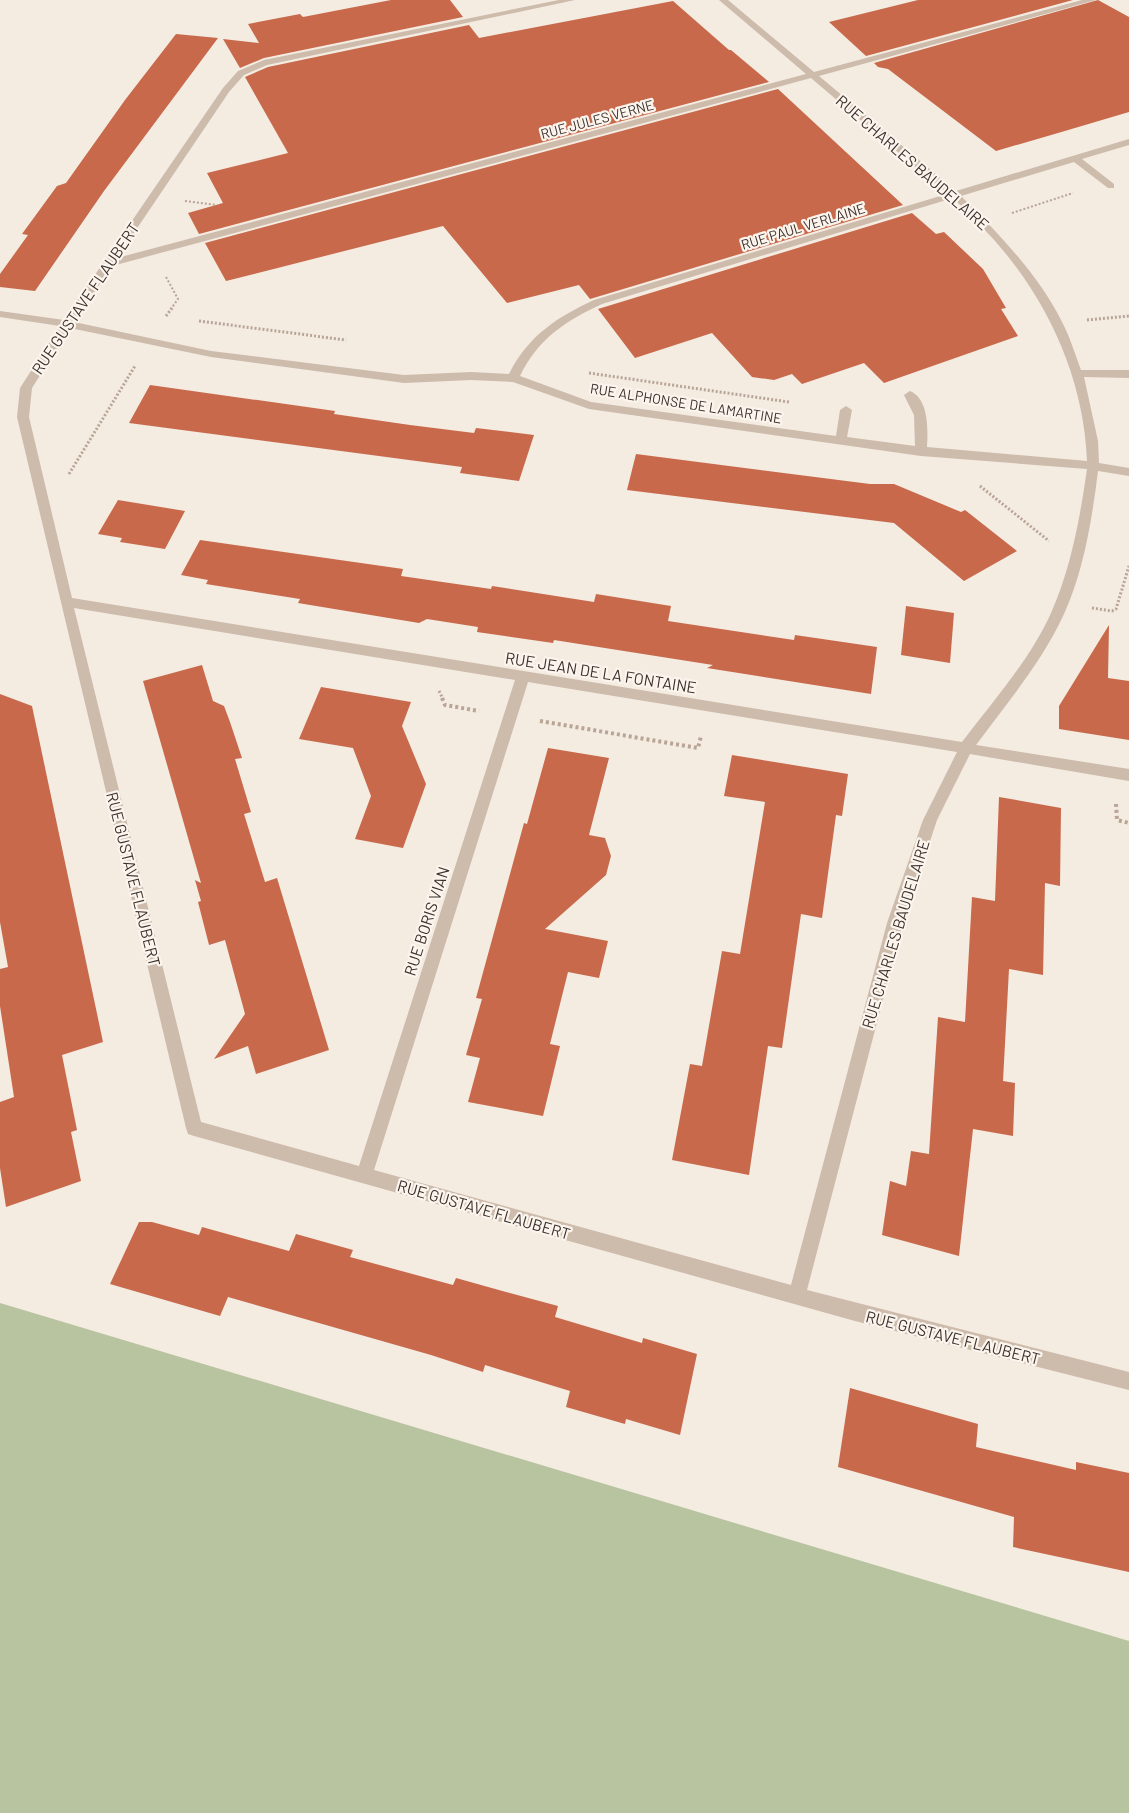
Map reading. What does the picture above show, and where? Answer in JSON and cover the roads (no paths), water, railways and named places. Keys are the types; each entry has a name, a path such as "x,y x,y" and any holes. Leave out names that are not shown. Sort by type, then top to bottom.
{"street":[{"name":"RUE GUSTAVE FLAUBERT","path":"572,0 287,58 241,73 226,90 110,263 66,324 33,374 24,400 23,417 39,489 194,1128 797,1296 1129,1381"},
{"name":"RUE CHARLES BAUDELAIRE","path":"723,0 955,195 1013,256 1057,322 1078,373 1092,441 1094,466 1076,562 1062,603 1031,660 966,748 930,820 912,868 895,923 797,1296"},
{"name":"RUE JULES VERNE","path":"110,263 1092,0"},
{"name":"RUE PAUL VERLAINE","path":"513,378 524,354 539,337 576,312 598,302 1129,142"},
{"path":"1076,159 1109,184"},
{"name":"RUE ALPHONSE DE LAMARTINE","path":"0,314 66,324 212,354 404,379 471,376 513,378 589,405 921,452 1094,466 1129,472"},
{"path":"1078,373 1129,374"},
{"path":"910,396 916,403 921,420 921,452"},
{"path":"842,441 846,410"},
{"name":"RUE JEAN DE LA FONTAINE","path":"67,602 1129,775"},
{"name":"RUE BORIS VIAN","path":"364,1176 522,676"}]}
